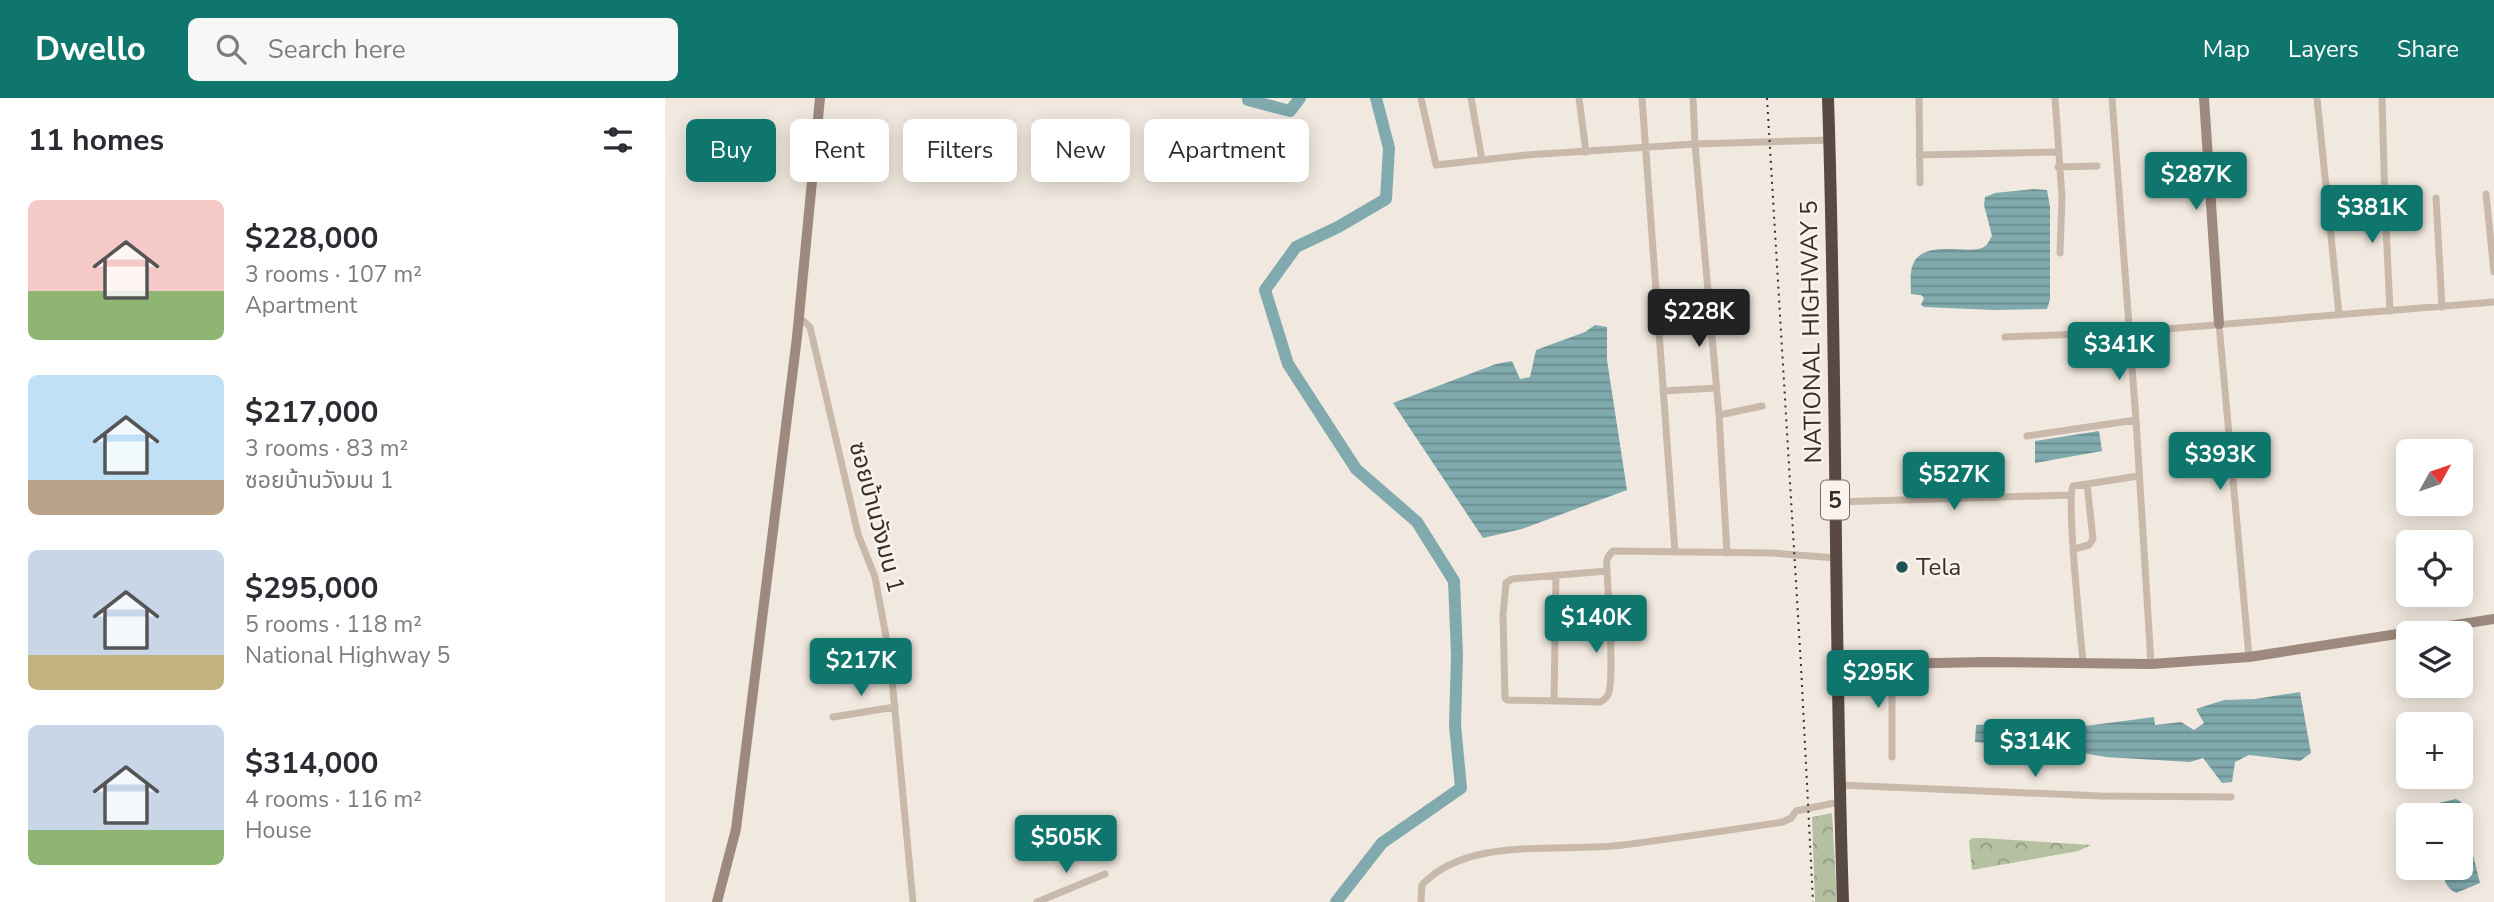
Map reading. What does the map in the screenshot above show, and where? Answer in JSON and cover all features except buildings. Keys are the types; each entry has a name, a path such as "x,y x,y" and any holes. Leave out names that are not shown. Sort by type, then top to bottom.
{"highway":[{"name":"NATIONAL HIGHWAY 5","path":"1828,98 1839,802 1843,902"}],"street":[{"path":"717,902 736,829 799,317 820,98"},
{"path":"1421,98 1436,165 1695,144 1829,140"},
{"path":"1471,98 1482,160"},
{"path":"1579,98 1586,152"},
{"path":"1642,98 1675,552"},
{"path":"1693,98 1719,415 1727,553"},
{"path":"1919,98 1920,183"},
{"path":"2055,98 2062,197 2060,253"},
{"path":"2112,98 2151,664"},
{"path":"2204,98 2219,324 2249,657"},
{"path":"2317,98 2339,315"},
{"path":"2382,98 2390,310"},
{"path":"1920,155 2057,152"},
{"path":"2058,167 2097,166"},
{"path":"2486,194 2494,272"},
{"path":"2436,198 2442,307"},
{"path":"2329,209 2385,205"},
{"path":"1656,303 1708,298"},
{"path":"2005,337 2129,331 2494,302"},
{"name":"ซอยบ้านวังมน 1","path":"799,317 810,327 858,534 875,577 890,658 913,902"},
{"path":"1663,391 1716,388"},
{"path":"1719,415 1762,406"},
{"path":"2027,436 2136,420"},
{"path":"2083,663 2074,549 2071,495 2073,486 2138,476"},
{"path":"2074,549 2089,545 2093,539 2087,484"},
{"path":"1835,502 2071,495"},
{"path":"1607,571 1512,579 1506,583 1503,615 1505,698 1510,701 1600,702 1609,694 1607,571 1608,555 1613,551 1773,553 1836,558"},
{"path":"1554,701 1556,575"},
{"path":"1837,665 1986,662 2151,664 2249,657 2494,619"},
{"path":"1892,664 1892,757"},
{"path":"833,717 895,707"},
{"path":"1840,785 2101,796 2231,797"},
{"path":"1421,902 1422,886 1438,871 1460,860 1485,853 1621,845 1783,822 1791,818 1796,811 1839,802"},
{"path":"1037,902 1105,874"}],"green space":[{"path":"1832,813 1837,902 1815,902 1812,817"},
{"path":"1972,838 2091,845 2078,851 1972,870 1969,841"}],"water":[{"path":"2047,190 2050,207 2050,300 2047,309 1994,310 1921,305 1924,298 1911,294 1912,266 1920,255 1937,249 1984,247 1992,236 1984,205 1985,197 1995,193"},
{"path":"1595,325 1607,327 1607,360 1627,490 1522,529 1483,538 1393,403 1496,364 1512,361 1520,379 1530,377 1536,350 1585,332"},
{"path":"2099,431 2102,451 2035,463 2035,441"},
{"path":"2300,692 2311,753 2300,761 2249,755 2235,762 2232,782 2222,783 2203,758 2190,762 2106,757 2050,748 1975,742 1976,725 2026,723 2033,728 2067,721 2085,726 2154,717 2155,725 2181,722 2194,730 2204,723 2196,709 2224,700 2255,699"},
{"path":"2456,799 2461,803 2438,803"},
{"path":"2473,855 2480,883 2456,893 2445,880 2473,880"}],"waterway":[{"path":"1248,98 1290,111 1300,98"},
{"path":"1336,902 1382,843 1461,788 1455,725 1457,655 1454,581 1417,522 1356,469 1288,364 1265,290 1296,247 1338,227 1386,199 1389,148 1376,98"}],"railway":[{"path":"1767,98 1813,902"}],"place":[{"name":"Tela","path":"1902,567"}]}
